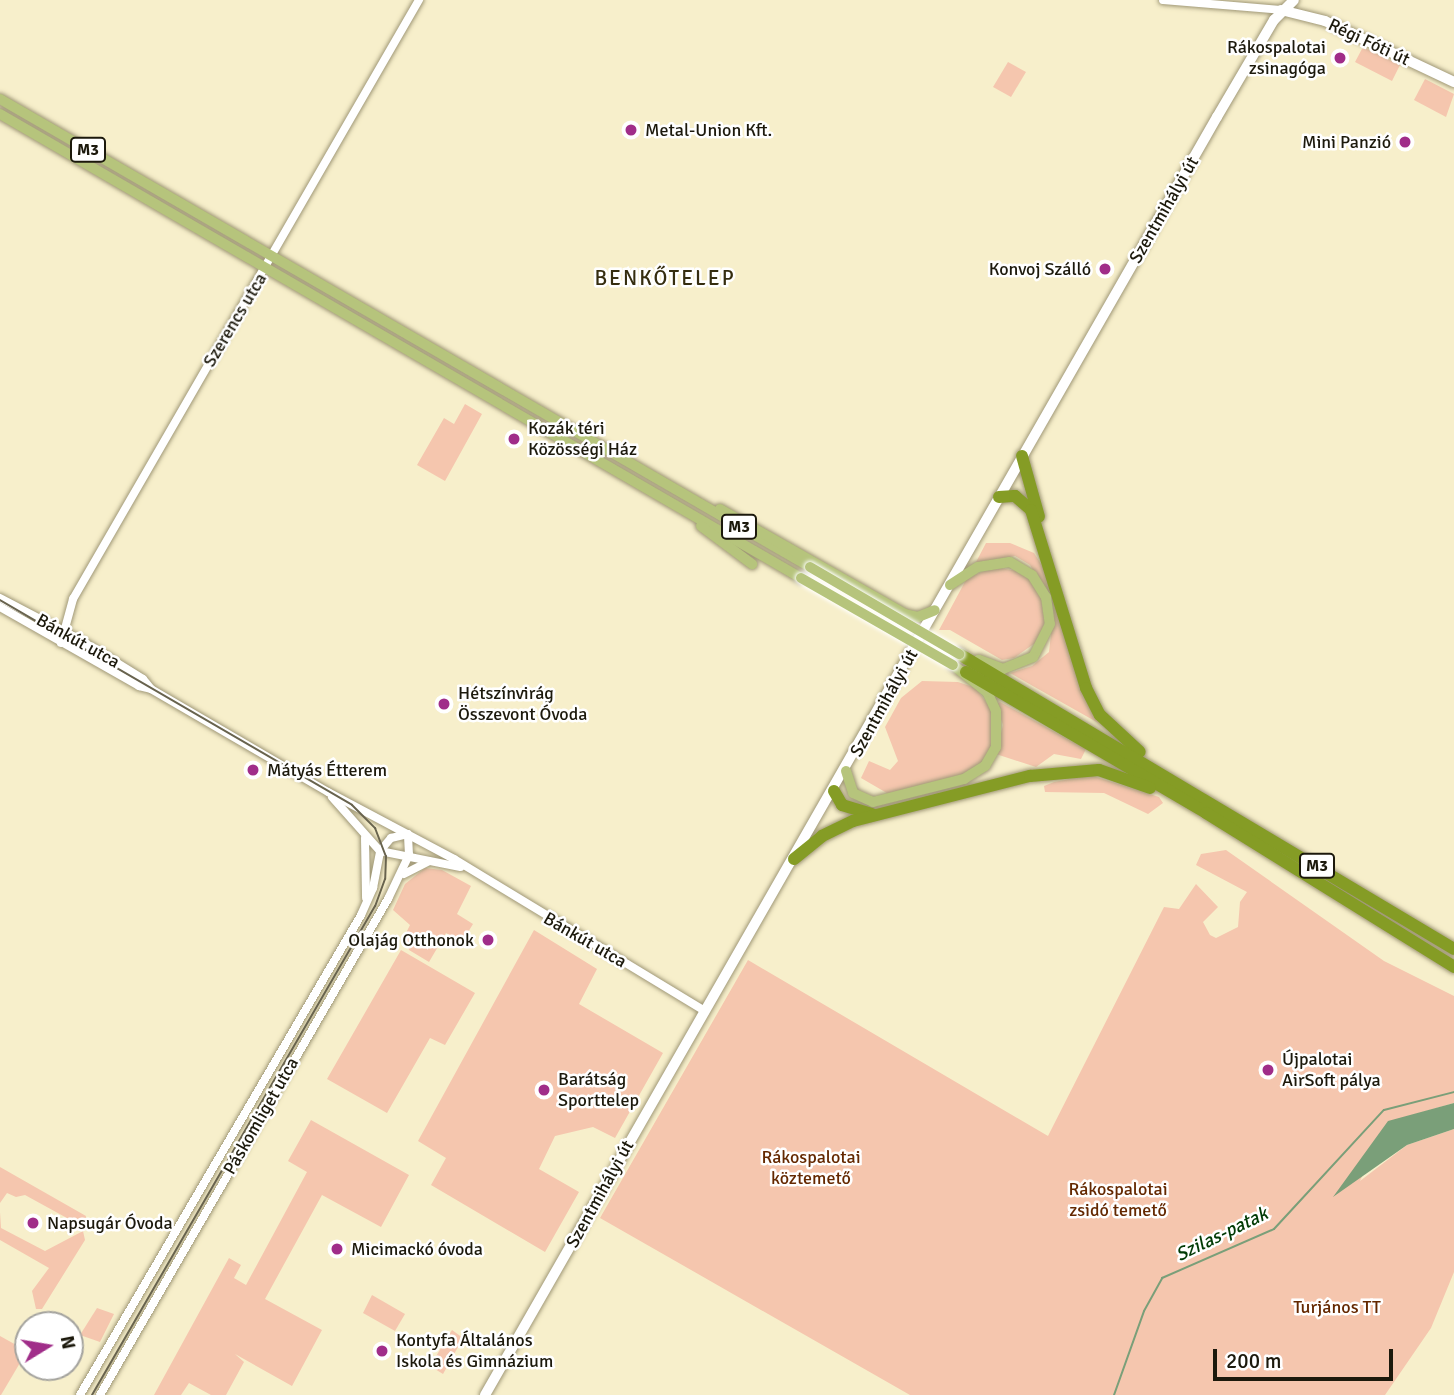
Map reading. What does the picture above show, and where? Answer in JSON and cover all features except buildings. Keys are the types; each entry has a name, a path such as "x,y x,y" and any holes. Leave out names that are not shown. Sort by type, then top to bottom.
{"highway":[{"path":"1023,456 1043,542 1080,673 1093,702 1127,742 1185,785"},
{"path":"999,497 1023,500 1043,542"},
{"name":"M3","path":"956,659 1185,785 1454,949"},
{"name":"M3","path":"966,672 1206,813 1454,967"},
{"path":"794,859 838,827 883,813 1030,776 1084,769 1123,776 1206,813"},
{"path":"834,790 837,800 850,809 883,813"}],"main road":[{"path":"1282,5 1294,0"},
{"name":"Régi Fóti út","path":"1282,5 1325,21 1454,82"},
{"name":"Szentmihályi út","path":"485,1395 703,1010 846,771 999,497 1282,5"},
{"name":"M3","path":"0,99 810,567 956,659 966,672"},
{"name":"M3","path":"0,114 802,578 956,659"},
{"path":"669,487 737,517 905,614 918,617 935,610"},
{"path":"662,497 752,564"},
{"path":"950,585 978,566 1010,562 1041,585 1049,610 1046,639 1024,664 1003,669 956,659"},
{"path":"846,771 853,793 873,802 964,779 985,766 996,747 999,722 987,692 966,672"}],"street":[{"name":"Szerencs utca","path":"61,643 73,599 419,0"},
{"path":"1163,0 1282,5"},
{"name":"Bánkút utca","path":"0,598 143,678 151,689"},
{"name":"Bánkút utca","path":"0,607 61,643 151,689 327,792 408,834 703,1010"},
{"name":"Bánkút utca","path":"327,792 380,850 434,860 466,870"},
{"name":"Páskomliget utca","path":"364,832 369,863 364,909"},
{"path":"380,850 391,838 408,834"},
{"name":"Páskomliget utca","path":"100,1395 397,881 409,855 408,834"},
{"name":"Páskomliget utca","path":"80,1395 364,909 380,850"},
{"path":"397,881 414,866 434,860"},
{"path":"100,1362 114,1370"}],"green space":[{"path":"1363,47 1400,65 1392,81 1355,62"},
{"path":"1008,62 1026,72 1011,97 993,87"},
{"path":"1425,79 1454,94 1446,117 1414,100"},
{"path":"465,404 482,414 445,481 417,465 444,418 454,424"},
{"path":"986,543 1010,543 1034,553 1051,580 1109,729 1010,673 1032,666 1049,652 1054,607 1030,565 1015,556 975,564"},
{"path":"994,567 1018,571 1034,583 1042,593 1046,618 1038,641 1014,658 1002,660 950,630 939,630 967,578"},
{"path":"922,681 958,682 976,688 993,712 992,748 982,765 966,775 892,796 861,778 869,761 890,770 898,761 885,727 901,698"},
{"path":"1000,702 1086,749 1081,759 1054,754 1036,767 996,754 1003,725 996,704"},
{"path":"1090,775 1159,797 1163,803 1148,814 1104,793 1045,792 1044,786 1054,782"},
{"path":"1226,850 1384,961 1454,996 1454,1103 1388,1122 1360,1181 1407,1145 1454,1129 1454,1272 1431,1328 1385,1395 910,1395 600,1218 748,960 1048,1136 1164,907 1179,909 1196,884 1218,907 1203,922 1210,935 1216,938 1238,927 1240,902 1247,892 1196,865 1201,854"},
{"path":"425,868 442,870 471,886 457,914 473,924 462,942 446,933 429,962 409,950 405,935 410,925 393,910 405,884"},
{"name":"Barátság Sporttelep","path":"534,930 597,969 579,1004 663,1053 615,1138 593,1127 555,1136 539,1169 579,1192 545,1252 431,1185 446,1158 418,1141"},
{"path":"401,950 475,993 445,1045 430,1038 387,1113 327,1079"},
{"path":"311,1120 409,1175 381,1227 322,1195 265,1299 322,1330 292,1386 235,1354 244,1362 226,1395 211,1395 189,1383 181,1395 154,1395 229,1258 241,1265 234,1278 246,1285 307,1172 288,1161"},
{"path":"0,1167 86,1216 85,1221 76,1223 25,1195 16,1197 7,1193 0,1203"},
{"path":"0,1212 1,1228 45,1251 83,1231 85,1240 42,1309 36,1309 32,1291 49,1268 0,1240"},
{"path":"372,1295 405,1314 395,1331 363,1313"},
{"path":"97,1308 114,1314 100,1342 84,1336 84,1329"},
{"path":"452,1330 463,1338 443,1374 430,1366"},
{"path":"0,1336 14,1344 14,1373 0,1395"}],"shaded area":[{"path":"1454,1103 1454,1129 1407,1145 1333,1197 1388,1121"}],"waterway":[{"name":"Szilas-patak","path":"1114,1395 1144,1311 1162,1278 1274,1229 1384,1110 1454,1092"}],"tram line":[{"path":"0,600 352,805 375,828 386,856 385,879 375,906 92,1395"}],"place":[{"name":"Rákospalotai zsinagóga","path":"1340,58"},
{"name":"Metal-Union Kft.","path":"631,130"},
{"name":"Mini Panzió","path":"1405,142"},
{"name":"Konvoj Szálló","path":"1105,269"},
{"name":"Kozák téri Közösségi Ház","path":"514,439"},
{"name":"Hétszínvirág Összevont Óvoda","path":"444,704"},
{"name":"Mátyás Étterem","path":"253,770"},
{"name":"Olajág Otthonok","path":"488,940"},
{"name":"Újpalotai AirSoft pálya","path":"1268,1070"},
{"name":"Barátság Sporttelep","path":"544,1090"},
{"name":"Napsugár Óvoda","path":"33,1223"},
{"name":"Micimackó óvoda","path":"337,1249"},
{"name":"Kontyfa Általános Iskola és Gimnázium","path":"382,1351"}],"district":[{"name":"BENKŐTELEP","path":"665,278"}],"park label":[{"name":"Rákospalotai köztemető","path":"811,1168"},
{"name":"Rákospalotai zsidó temető","path":"1118,1200"},
{"name":"Turjános TT","path":"1337,1307"}]}
